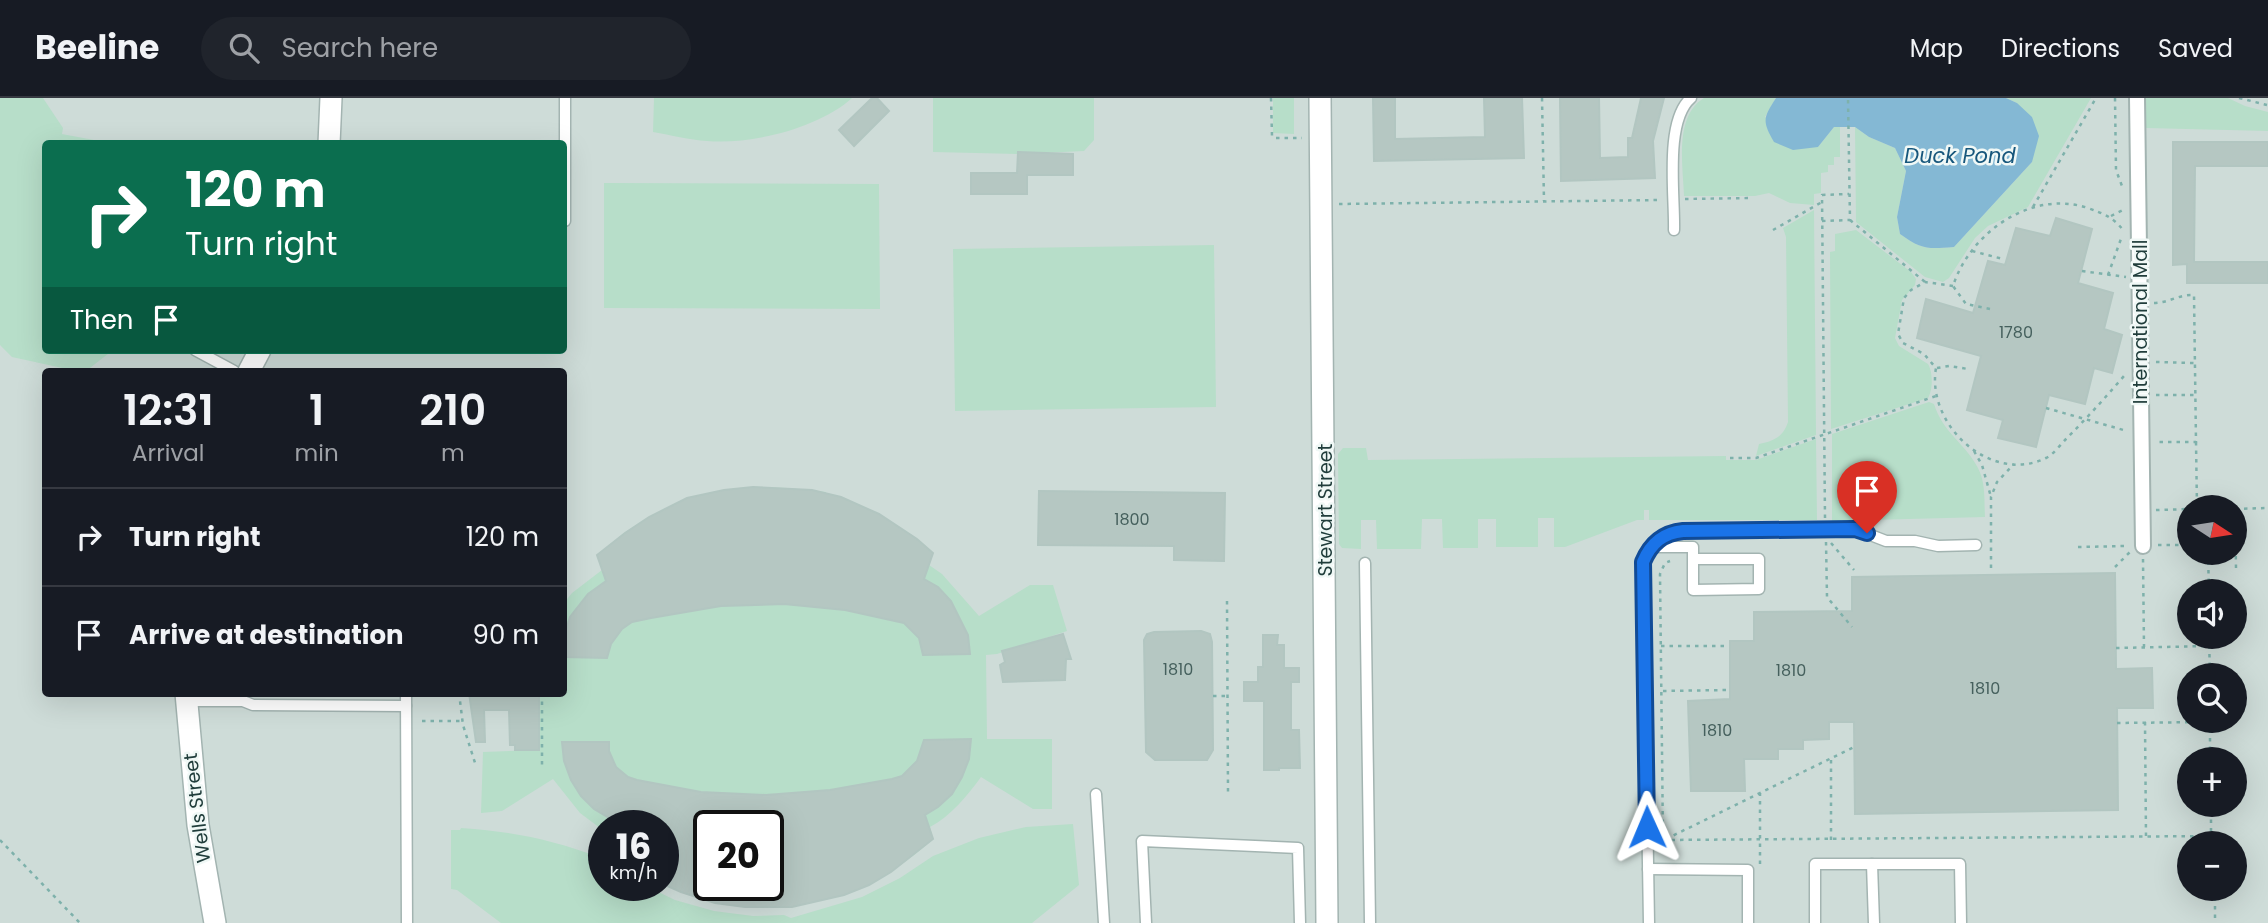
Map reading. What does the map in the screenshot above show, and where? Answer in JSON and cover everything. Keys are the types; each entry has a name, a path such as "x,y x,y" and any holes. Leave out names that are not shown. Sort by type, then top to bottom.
{"street":[{"path":"329,140 331,98"},
{"name":"Stewart Street","path":"1320,98 1327,923"},
{"name":"International Mall","path":"2137,98 2142,510 2137,548"},
{"name":"Wells Street","path":"186,697 198,825 215,923"}],"lane":[{"path":"565,98 565,140"},
{"path":"1674,230 1674,145 1678,119 1691,98"},
{"path":"202,354 228,368"},
{"path":"1649,923 1643,562 1656,540 1674,532 1855,529 1886,541 1915,541 1938,546 1976,545"},
{"path":"1651,547 1693,547 1693,559 1693,590 1759,589 1759,559 1693,559"},
{"path":"1365,563 1370,923"},
{"path":"186,697 243,701 253,705 406,706"},
{"path":"252,697 253,705"},
{"path":"405,697 407,923"},
{"path":"1096,794 1104,923"},
{"path":"1146,923 1142,841 1298,848 1300,923"},
{"path":"1815,923 1815,864 1960,864 1961,923"},
{"path":"1872,864 1874,923"},
{"path":"1648,869 1748,870 1748,923"}],"path":[{"path":"1271,98 1272,136 1304,138"},
{"path":"1542,98 1544,201"},
{"path":"1848,98 1850,220"},
{"path":"2034,207 2096,98"},
{"path":"2115,98 2116,170 2123,189"},
{"path":"2239,98 2268,106"},
{"path":"2264,98 2268,106"},
{"path":"1849,194 1822,195 1822,221 1827,597 1852,627"},
{"path":"1339,204 1753,198"},
{"path":"2122,210 2123,200"},
{"path":"1773,230 1822,202"},
{"path":"1953,286 1957,274 1979,240 1993,228 2034,207 2073,204 2111,216 2124,231 2108,275"},
{"path":"1822,221 1850,220 1925,282 1953,286 1966,304 1990,309"},
{"path":"1972,251 2003,259"},
{"path":"2082,271 2140,279"},
{"path":"1925,282 1911,290 1904,298 1898,334 1903,343 1924,355 1936,368"},
{"path":"2140,303 2161,303 2194,295 2197,495"},
{"path":"1973,450 1989,459 2014,464 2049,457 2141,360 2194,363"},
{"path":"1936,368 1949,366 1968,369"},
{"path":"1936,368 1934,380 1941,414 1973,450 1982,465 1991,497 1991,568"},
{"path":"2140,396 2195,395"},
{"path":"1730,458 1756,458 1936,396"},
{"path":"2046,408 2140,438 2196,442"},
{"path":"1991,497 1997,482 2014,464"},
{"path":"2236,568 2235,509 2268,508"},
{"path":"2142,510 2177,509"},
{"path":"2115,567 2137,548"},
{"path":"2137,548 2144,647"},
{"path":"1839,555 1854,570"},
{"path":"1663,840 1660,574 1665,563 1676,560"},
{"path":"1227,601 1228,792"},
{"path":"1661,646 1727,646"},
{"path":"2116,648 2177,646"},
{"path":"1662,691 1726,690"},
{"path":"1213,696 1228,696"},
{"path":"459,697 462,721 476,766"},
{"path":"542,697 542,765"},
{"path":"422,721 462,721"},
{"path":"2144,722 2146,836"},
{"path":"2117,723 2177,722"},
{"path":"1663,840 1854,747"},
{"path":"1831,758 1831,840"},
{"path":"1759,868 1760,793"},
{"path":"1663,840 2177,836"},
{"path":"0,840 80,923"},
{"path":"2215,901 2215,923"}],"shaded area":[{"path":"0,98 2268,98 2268,923 0,923"}],"green space":[{"path":"0,98 43,98 63,128 62,134 94,140 42,140 42,354 108,354 90,368 62,368 12,357 0,345"},
{"path":"654,98 852,98 838,109 803,126 764,137 725,142 694,140 653,132"},
{"path":"933,98 1094,98 1094,140 1084,151 1019,154 933,152"},
{"path":"1273,98 1294,98 1294,134 1273,133"},
{"path":"1704,98 1776,98 1765,117 1818,147 1834,127 1840,127 1840,157 1834,157 1834,165 1828,165 1828,172 1821,173 1821,193 1814,194 1814,205 1790,203 1769,193 1755,196 1684,196 1684,129 1694,106"},
{"path":"2006,98 2091,98 2028,207 1988,226 1975,238 1949,278 1943,282 1925,277 1856,222 1855,127 1869,137 1895,148 1906,171 1897,217 1900,234 1926,247 1954,247 2032,162 2017,103"},
{"path":"2146,98 2228,98 2268,112 2268,131 2146,128"},
{"path":"604,183 879,184 880,309 604,308"},
{"path":"1814,210 1816,435 1756,456 1759,444 1777,438 1788,422 1786,237 1783,228"},
{"path":"1856,230 1911,272 1916,279 1915,285 1902,300 1895,338 1899,346 1928,364 1932,386 1928,398 1831,429 1830,252 1835,251 1835,234"},
{"path":"1214,245 1216,407 955,411 953,249"},
{"path":"1929,402 1934,404 1943,423 1981,474 1985,517 1832,521 1832,434"},
{"path":"1816,439 1817,520 1649,520 1649,510 1644,510 1644,520 1637,520 1565,547 1554,547 1554,518 1538,518 1538,547 1496,547 1496,519 1478,519 1478,548 1443,548 1442,519 1422,519 1421,549 1377,549 1376,520 1361,520 1361,549 1342,548 1339,544 1338,454 1343,448 1366,448 1368,460 1726,456 1726,460 1756,460"},
{"path":"753,487 788,488 826,492 826,495 841,497 879,514 917,539 929,565 942,574 979,616 1030,585 1053,585 1067,631 997,654 986,655 987,739 1052,739 1052,809 1033,809 981,777 952,811 930,827 933,839 904,862 873,881 840,894 805,902 770,905 724,901 784,901 784,810 693,810 693,894 679,889 679,810 588,810 588,819 553,779 502,811 481,813 483,752 539,750 539,697 567,697 567,599 602,570 597,555 649,517"},
{"path":"1073,824 1079,885 1032,923 501,923 457,890 451,889 451,830 461,828 532,837 588,854 588,901 679,901 714,911 753,916 784,915 791,918 862,897 900,878 933,856 979,838 1026,827"}],"water":[{"name":"Duck Pond","path":"1776,98 2006,98 2017,103 2032,117 2039,136 2032,162 1954,247 1926,247 1900,234 1897,217 1906,171 1895,148 1869,137 1855,127 1834,127 1818,147 1793,150 1774,142 1767,129 1766,115"}],"building":[{"path":"872,98 877,98 889,111 854,146 839,130"},
{"path":"1373,98 1395,98 1395,139 1485,137 1484,98 1522,98 1524,158 1374,161"},
{"path":"1560,98 1599,98 1600,158 1628,157 1628,138 1632,138 1641,98 1664,98 1653,141 1655,178 1561,181"},
{"path":"2173,142 2268,142 2268,166 2195,166 2194,262 2268,262 2268,283 2187,283 2187,264 2173,265"},
{"path":"1018,152 1073,154 1073,175 1027,175 1027,194 971,194 971,173 1017,173"},
{"path":"2056,218 2092,229 2078,283 2113,293 2104,329 2122,335 2112,373 2094,368 2085,404 2049,395 2036,447 1998,438 2003,420 1967,410 1981,356 1917,338 1926,299 1973,313 1988,261 2005,265 2016,228 2050,236"},
{"path":"753,487 812,490 841,497 879,514 917,539 933,553 924,579 938,587 951,601 968,635 970,654 923,655 919,638 904,623 845,610 784,604 721,606 632,622 622,629 611,644 607,658 567,657 567,626 570,617 588,594 606,581 597,555 649,517 687,498"},
{"path":"1039,491 1225,493 1224,561 1174,560 1174,546 1038,545"},
{"path":"2115,573 2116,669 2152,668 2153,708 2117,708 2118,810 1855,814 1854,722 1829,722 1829,739 1803,740 1803,749 1778,749 1778,759 1744,759 1745,791 1691,791 1688,701 1730,699 1730,641 1754,641 1754,612 1852,611 1852,577"},
{"path":"1201,631 1210,634 1212,642 1213,750 1207,760 1155,760 1146,752 1144,640 1147,634 1154,632"},
{"path":"1063,634 1071,659 1066,659 1065,680 1003,682 1000,665 1005,662 1002,651"},
{"path":"1263,635 1278,635 1277,645 1284,645 1284,668 1299,668 1299,682 1291,682 1291,730 1299,730 1300,768 1264,770 1264,701 1244,701 1244,682 1258,682 1258,667 1263,667"},
{"path":"470,697 539,697 539,750 515,750 515,745 510,745 509,710 484,710 485,742 476,742"},
{"path":"971,739 969,759 952,794 925,815 933,839 891,872 844,895 792,907 745,907 709,901 784,901 784,810 693,810 693,896 679,891 679,810 596,810 581,796 571,780 564,761 562,742 609,742 609,751 616,767 628,777 701,792 766,795 830,790 902,776 917,761 924,740"}],"route":[{"path":"1647,827 1643,562 1656,540 1683,531 1855,529 1867,533"}]}
